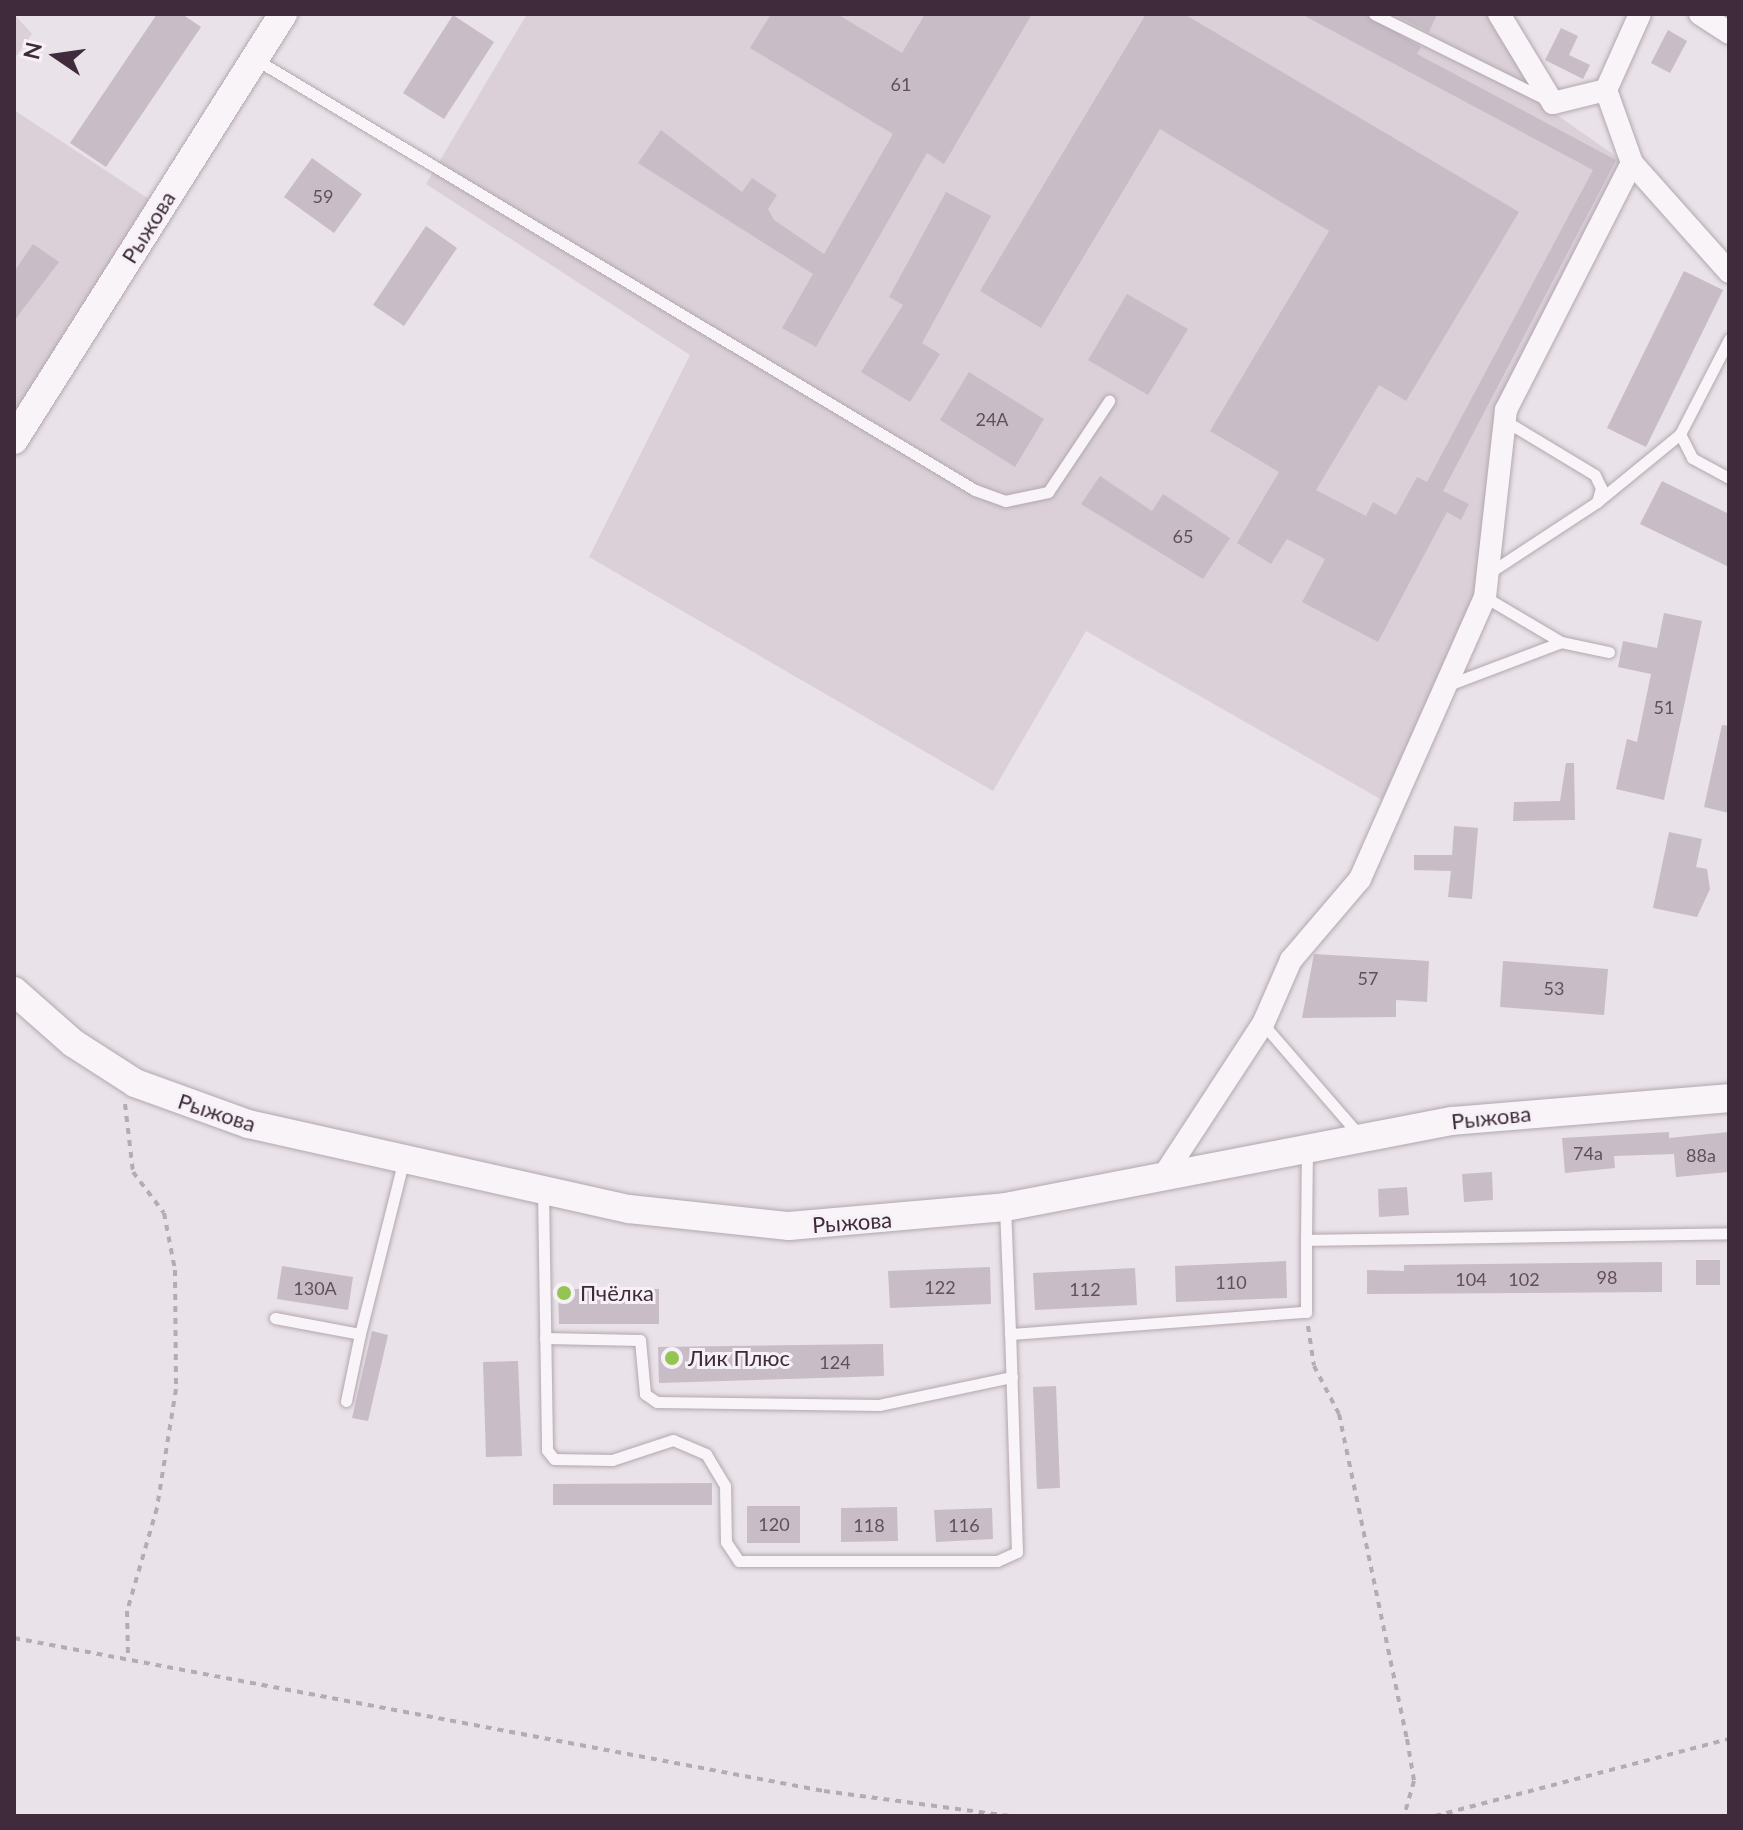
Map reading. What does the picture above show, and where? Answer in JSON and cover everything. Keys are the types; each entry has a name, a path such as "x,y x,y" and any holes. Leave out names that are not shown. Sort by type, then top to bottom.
{"street":[{"name":"Рыжова","path":"14,440 283,14"},
{"path":"1499,14 1553,103 1606,90"},
{"path":"1640,14 1606,90 1632,163 1729,272"},
{"path":"1700,14 1729,33"},
{"path":"1166,1172 1263,1024 1291,960 1360,879 1485,597 1492,571 1504,420 1632,163"},
{"name":"Рыжова","path":"14,991 73,1043 126,1077 248,1124 543,1190 706,1221 789,1226 1005,1207 1166,1172 1359,1136 1561,1109 1729,1098"}],"lane":[{"path":"1374,14 1553,103"},
{"path":"255,58 975,490 1005,501 1048,492 1109,401"},
{"path":"1492,571 1597,502 1680,434 1729,339"},
{"path":"1504,420 1595,475 1597,502"},
{"path":"1680,434 1692,458 1729,478"},
{"path":"1485,597 1561,642 1609,652"},
{"path":"1448,685 1561,642"},
{"path":"1263,1024 1359,1136"},
{"path":"1010,1334 1306,1312 1307,1147"},
{"path":"346,1401 404,1159"},
{"path":"543,1190 549,1455 612,1460 660,1441 694,1447 715,1462 725,1486 728,1550 747,1562 997,1561 1017,1552 1005,1207"},
{"path":"1306,1240 1729,1233"},
{"path":"275,1318 360,1334"},
{"path":"545,1338 640,1340 645,1394 657,1402 879,1405 1012,1377"}],"path":[{"path":"126,1077 133,1172 164,1213 175,1270 176,1389 157,1508 127,1611 128,1655"},
{"path":"1306,1312 1314,1366 1339,1414 1407,1739 1414,1781 1404,1816"},
{"path":"14,1638 128,1655 333,1702 824,1791 1009,1816"},
{"path":"1435,1816 1729,1739"}],"shaded area":[{"path":"14,14 32,34 14,59"},
{"path":"527,14 1490,14 1547,108 1624,162 1499,411 1476,595 1382,800 1086,631 993,791 589,557 690,355 426,184"},
{"path":"14,110 152,201 14,412"}],"building":[{"path":"157,14 182,14 201,27 106,167 70,143"},
{"path":"771,14 837,14 902,53 925,14 1032,14 944,164 927,153 816,347 782,328 813,274 638,163 661,130 742,192 752,178 777,195 768,209 774,220 824,254 893,134 750,48"},
{"path":"1146,14 1184,14 1519,212 1406,401 1379,385 1316,490 1366,516 1373,502 1396,515 1417,477 1427,482 1593,170 1301,14 1366,14 1421,47 1417,54 1616,160 1443,491 1469,504 1461,520 1447,512 1378,642 1302,602 1325,559 1287,539 1271,564 1237,543 1279,472 1210,431 1329,231 1160,129 1041,328 980,291"},
{"path":"1393,14 1437,14 1429,32"},
{"path":"453,15 494,42 444,119 403,93"},
{"path":"1561,28 1578,36 1569,55 1590,65 1583,79 1545,60"},
{"path":"1668,30 1687,41 1670,73 1651,63"},
{"path":"312,158 362,194 334,233 284,197"},
{"path":"946,192 991,216 922,343 940,354 910,402 861,372 903,305 889,297"},
{"path":"426,226 457,248 404,326 373,305"},
{"path":"33,244 59,262 14,321 14,272"},
{"path":"1684,271 1723,290 1646,447 1607,428"},
{"path":"1127,294 1188,329 1148,395 1088,360"},
{"path":"969,372 1044,419 1015,467 940,420"},
{"path":"1100,476 1152,511 1163,494 1230,538 1203,579 1081,504"},
{"path":"1662,481 1729,514 1729,567 1640,524"},
{"path":"1664,613 1702,621 1664,800 1616,789 1627,739 1637,742 1651,674 1618,667 1623,641 1657,648"},
{"path":"1722,725 1729,726 1729,813 1704,807"},
{"path":"1566,763 1574,763 1575,820 1513,821 1514,802 1560,801"},
{"path":"1454,826 1478,828 1472,899 1448,897 1451,871 1414,870 1414,855 1452,855"},
{"path":"1669,832 1702,839 1696,867 1707,869 1710,889 1697,917 1653,908"},
{"path":"1314,954 1429,961 1427,1002 1396,1000 1396,1017 1302,1018"},
{"path":"1503,961 1608,969 1604,1015 1500,1007"},
{"path":"1669,1132 1669,1138 1729,1132 1729,1172 1676,1177 1674,1154 1614,1156 1615,1168 1565,1173 1562,1138"},
{"path":"1492,1172 1493,1200 1464,1202 1462,1174"},
{"path":"1407,1187 1409,1215 1379,1217 1378,1189"},
{"path":"1696,1260 1720,1260 1720,1285 1696,1285"},
{"path":"1286,1261 1287,1298 1176,1302 1175,1266"},
{"path":"1662,1262 1662,1292 1367,1294 1367,1270 1404,1271 1404,1265"},
{"path":"282,1266 353,1277 348,1310 277,1299"},
{"path":"990,1267 991,1304 890,1308 888,1271"},
{"path":"1135,1268 1137,1305 1035,1310 1033,1273"},
{"path":"558,1289 659,1289 659,1324 559,1324"},
{"path":"372,1331 388,1335 368,1421 352,1418"},
{"path":"883,1344 884,1376 659,1383 658,1347"},
{"path":"518,1361 522,1456 486,1457 483,1362"},
{"path":"1056,1386 1060,1488 1037,1489 1033,1387"},
{"path":"712,1483 712,1505 553,1505 553,1484"},
{"path":"747,1506 800,1506 800,1543 747,1543"},
{"path":"897,1507 898,1541 841,1542 841,1508"},
{"path":"992,1508 993,1539 936,1542 934,1510"}],"place":[{"name":"Пчёлка","path":"564,1293"},
{"name":"Лик Плюс","path":"672,1358"}]}
